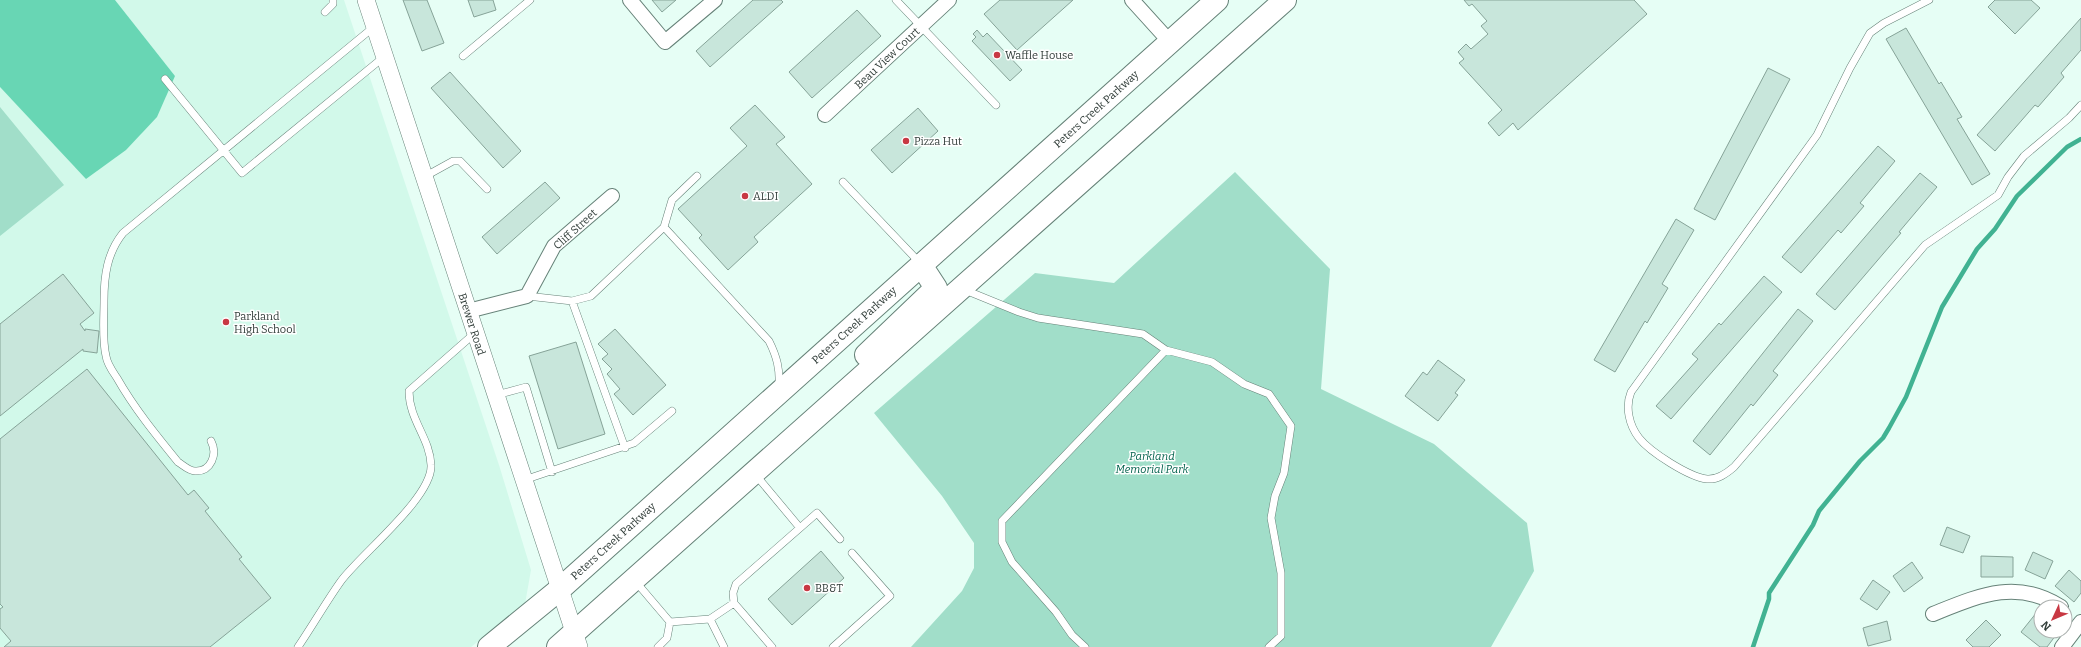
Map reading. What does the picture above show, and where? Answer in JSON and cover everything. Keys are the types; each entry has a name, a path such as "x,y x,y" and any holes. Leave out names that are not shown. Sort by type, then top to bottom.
{"main road":[{"name":"Peters Creek Parkway","path":"489,647 560,589 1217,0"},
{"path":"558,647 577,640 634,580 1285,0"},
{"path":"758,470 874,346 936,288 921,264"}],"street":[{"name":"Brewer Road","path":"366,0 577,640"},
{"path":"630,0 665,42 715,0"},
{"name":"Beau View Court","path":"825,115 949,0"},
{"path":"1132,0 1170,42"},
{"name":"Cliff Street","path":"527,296 554,246 612,196"},
{"path":"468,311 527,296"},
{"path":"1933,614 1976,596 2012,590 2032,593 2047,599"},
{"path":"2062,647 2081,621"}],"lane":[{"path":"325,12 333,4 333,0"},
{"path":"463,56 530,0"},
{"path":"896,0 996,105"},
{"path":"1929,0 1884,23 1870,33 1850,68 1817,134 1631,392 1628,401 1630,421 1639,438 1667,461 1690,473 1708,479 1723,476 1734,467 1925,245 1998,195 2008,177 2024,156 2069,118 2081,105"},
{"path":"211,441 215,448 215,456 211,463 203,469 195,472 187,469 178,462 129,399 106,357 104,286 107,260 117,240 123,233 375,26"},
{"path":"165,79 242,173 385,56"},
{"path":"424,177 457,160 460,161 486,189"},
{"path":"527,296 572,301 591,296 664,227 672,200 697,176"},
{"path":"843,182 921,264"},
{"path":"664,227 769,341 777,358 780,369 778,393"},
{"path":"961,288 1019,312 1038,318 1143,334 1166,350 1212,362 1244,384 1269,394 1292,426 1284,473 1275,496 1271,518 1281,573 1281,636 1269,647"},
{"path":"572,301 625,448"},
{"path":"298,647 342,580 387,532 426,487 432,467 428,446 415,422 409,405 409,391 475,332"},
{"path":"1085,647 1072,635 1056,612 1012,562 1002,542 1002,521 1166,350"},
{"path":"496,395 526,387 552,472"},
{"path":"524,480 634,444 672,412"},
{"path":"758,470 800,528"},
{"path":"772,647 734,603 733,593 736,584 817,513 840,539"},
{"path":"833,647 890,596 852,553"},
{"path":"634,580 670,622"},
{"path":"670,622 710,619 734,603"},
{"path":"710,619 724,647"},
{"path":"658,647 667,638 670,622"}],"shaded area":[{"name":"Parkland High School","path":"115,0 344,0 499,465 531,570 525,604 471,647 0,647 0,87 86,178 175,76"}],"green space":[{"path":"0,0 115,0 175,76 157,117 126,150 86,179 0,87"},
{"path":"0,107 64,185 0,236"},
{"name":"Parkland Memorial Park","path":"1235,172 1330,269 1321,389 1434,444 1527,523 1534,571 1491,647 911,647 962,591 974,568 974,543 942,496 874,413 1035,273 1114,283"}],"building":[{"path":"403,0 427,0 444,43 422,51"},
{"path":"468,0 493,0 496,10 474,17"},
{"path":"652,0 676,0 662,12"},
{"path":"753,0 781,0 783,2 710,67 696,51"},
{"path":"1000,0 1073,0 1017,50 984,14"},
{"path":"1464,0 1634,0 1647,14 1518,130 1513,123 1499,136 1488,123 1502,110 1459,63 1464,59 1458,52 1466,44 1471,49 1488,34 1481,26 1487,21 1472,4 1469,6"},
{"path":"1995,0 2031,0 2040,8 2015,34 1988,7"},
{"path":"857,10 881,36 812,98 789,72"},
{"path":"2081,18 2081,50 2061,73 2064,77 2038,107 2035,105 1995,151 1977,135"},
{"path":"1906,28 1939,84 1941,82 1962,117 1957,119 1990,174 1972,185 1886,39"},
{"name":"Waffle House","path":"977,30 983,37 987,33 1022,70 1010,81 972,41 976,37 973,34"},
{"path":"1768,68 1790,79 1715,220 1694,209"},
{"path":"450,72 521,151 503,168 431,88"},
{"name":"ALDI","path":"755,105 785,137 776,144 812,184 754,237 758,242 728,270 699,238 702,235 678,209 747,146 730,128"},
{"path":"918,108 938,131 892,173 871,150"},
{"path":"1878,146 1895,161 1860,203 1864,206 1841,233 1838,230 1801,273 1782,257"},
{"path":"1920,173 1937,187 1899,232 1901,233 1835,310 1816,294"},
{"path":"545,182 560,198 497,254 482,237"},
{"path":"1676,219 1694,230 1662,284 1668,288 1647,323 1645,321 1615,372 1594,360"},
{"path":"63,274 94,313 80,324 85,331 85,329 99,331 97,353 83,351 83,349 0,416 0,324"},
{"path":"1764,276 1782,292 1671,419 1656,406 1698,359 1692,354 1719,323 1721,325"},
{"path":"1798,309 1813,321 1773,371 1778,375 1753,406 1751,404 1710,455 1693,441"},
{"path":"615,329 666,385 633,415 614,394 620,389 607,374 612,369 602,359 608,354 598,344"},
{"path":"576,342 605,434 558,449 529,356"},
{"path":"1438,360 1465,380 1455,393 1458,395 1438,421 1405,396 1423,372 1427,375"},
{"path":"87,369 188,495 194,490 209,508 205,511 242,557 239,559 271,598 210,647 4,647 11,641 0,628 0,609 3,607 0,604 0,439"},
{"path":"1947,527 1970,536 1963,553 1940,545"},
{"path":"821,551 844,578 792,625 768,599"},
{"path":"2033,552 2053,561 2045,579 2025,570"},
{"path":"1981,556 2013,557 2013,577 1981,577"},
{"path":"1912,562 1923,578 1904,592 1893,576"},
{"path":"2069,570 2081,581 2081,593 2074,602 2073,599 2070,599 2055,586"},
{"path":"1873,580 1890,592 1877,610 1860,599"},
{"path":"2033,617 2033,639 2053,639 2047,647 2040,647 2021,632"},
{"path":"1986,620 2001,635 1989,647 1973,647 1966,640"},
{"path":"1887,621 1891,640 1868,646 1863,628"}],"waterway":[{"path":"1753,647 1769,599 1769,593 1813,525 1819,511 1860,461 1883,438 1906,397 1942,307 1977,249 1995,229 2017,196 2067,147 2081,139"}],"place":[{"name":"Waffle House","path":"997,55"},
{"name":"Pizza Hut","path":"906,141"},
{"name":"ALDI","path":"745,196"},
{"name":"Parkland High School","path":"226,322"},
{"name":"BB&T","path":"807,588"}]}
